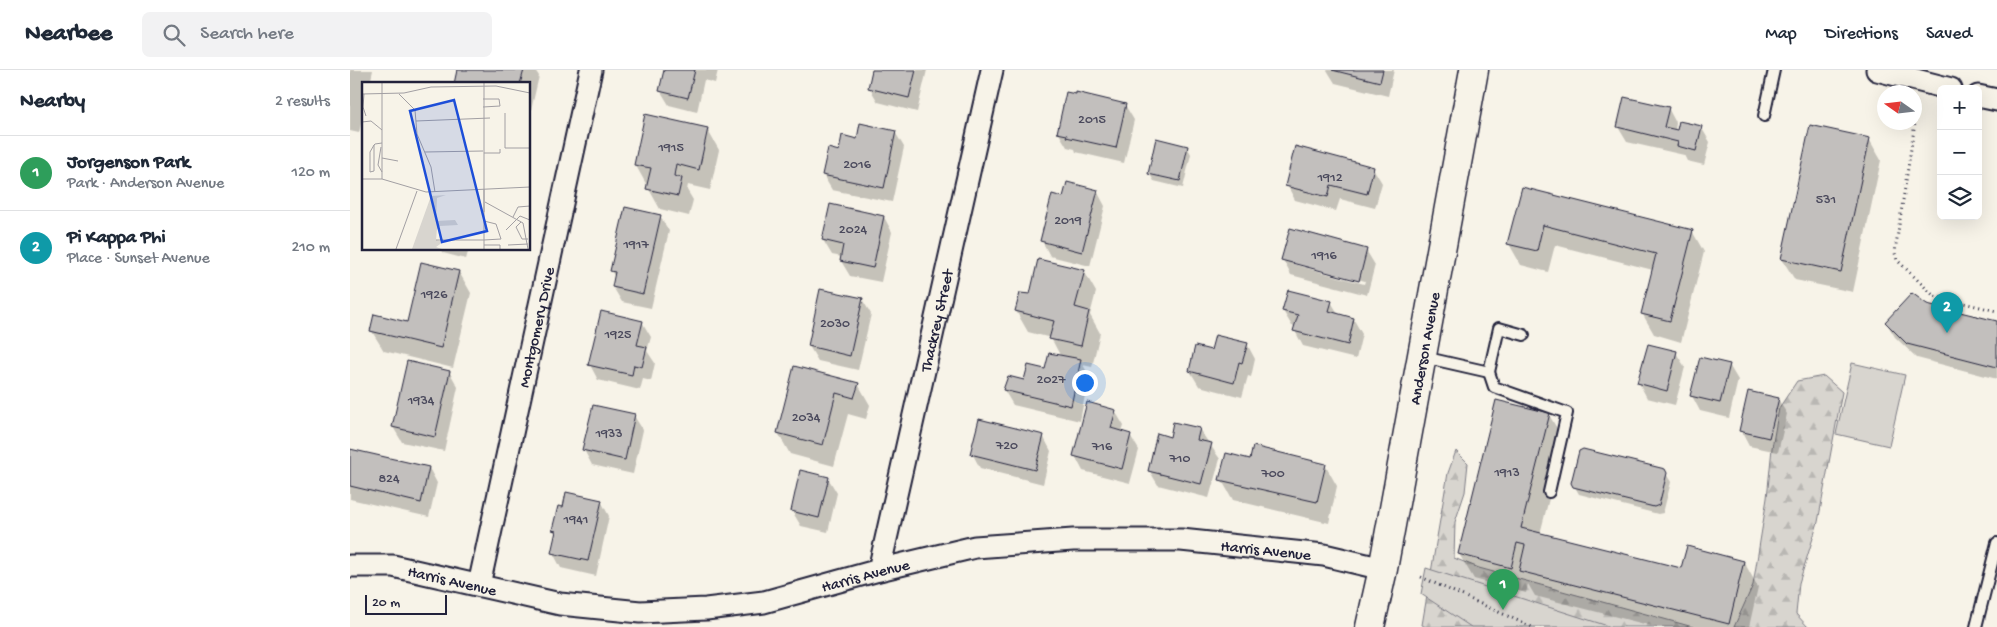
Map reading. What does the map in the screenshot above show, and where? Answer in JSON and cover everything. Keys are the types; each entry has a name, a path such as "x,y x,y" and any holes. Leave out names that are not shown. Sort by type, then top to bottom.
{"main road":[{"name":"Anderson Avenue","path":"1370,627 1383,568 1474,70"}],"street":[{"name":"Montgomery Drive","path":"479,585 591,70"},
{"name":"Thackrey Street","path":"879,570 992,70"},
{"path":"1877,70 1937,85"},
{"path":"1982,97 1997,100"},
{"name":"Harris Avenue","path":"350,566 393,566 560,604 640,612 706,609 764,602 879,570 975,547 1073,540 1181,540 1324,555 1383,568"}],"lane":[{"path":"1764,116 1774,70"},
{"path":"1524,335 1499,328 1489,372 1494,387 1567,413 1549,492"},
{"path":"1422,357 1489,372"},
{"path":"1976,627 1997,543"}],"path":[{"path":"1914,130 1895,253 1897,260 1934,296 1997,311"},
{"path":"1421,577 1532,627"}],"green space":[{"path":"1852,363 1905,375 1889,446 1836,434"},
{"path":"1824,376 1842,392 1818,522 1799,583 1796,614 1808,627 1734,627 1753,585 1779,408 1797,381"},
{"path":"1456,451 1468,463 1465,492 1455,522 1454,558 1479,568 1693,627 1426,627 1422,625 1448,473"},
{"path":"1426,568 1611,627 1471,627 1421,594"}],"building":[{"path":"457,70 524,70 521,82 454,82"},
{"path":"664,70 695,70 688,98 659,91"},
{"path":"872,70 916,70 909,98 868,88"},
{"path":"1332,70 1383,70 1380,82"},
{"path":"1066,92 1076,94 1076,92 1126,104 1116,148 1066,137 1067,135 1057,133"},
{"path":"1624,97 1669,107 1664,127 1677,130 1679,121 1702,126 1696,151 1677,146 1678,142 1617,127"},
{"path":"645,114 708,128 699,170 676,164 674,176 682,178 678,196 646,189 651,168 634,165"},
{"path":"860,123 896,131 884,188 822,175 828,148 839,151 842,135 857,139"},
{"path":"1810,125 1870,138 1841,272 1781,259"},
{"path":"1156,138 1188,146 1180,181 1148,174"},
{"path":"1295,146 1374,167 1367,194 1331,185 1328,197 1285,186"},
{"path":"1067,182 1098,190 1082,252 1040,241 1052,194 1063,197"},
{"path":"1522,187 1693,230 1670,321 1641,314 1656,254 1543,225 1537,251 1507,244"},
{"path":"830,204 884,216 873,268 840,261 843,245 822,240"},
{"path":"625,207 661,215 643,294 612,287 615,272 610,271"},
{"path":"1290,228 1367,249 1359,281 1281,260"},
{"path":"1038,259 1085,270 1075,307 1089,311 1081,346 1049,339 1054,321 1015,311 1020,293 1030,294"},
{"path":"421,262 459,271 441,348 370,331 374,314 407,322"},
{"path":"820,289 863,298 850,356 808,346"},
{"path":"1288,290 1332,301 1329,311 1354,318 1348,345 1293,331 1298,315 1282,311"},
{"path":"1912,293 1927,304 1997,321 1997,367 1907,344 1885,322"},
{"path":"601,311 643,321 637,345 647,347 642,367 634,365 632,375 588,365"},
{"path":"1215,335 1248,343 1242,363 1239,362 1234,383 1189,371 1195,346 1211,350"},
{"path":"1648,344 1677,351 1667,391 1637,383"},
{"path":"1049,353 1081,359 1071,406 1003,390 1008,376 1024,380 1028,365 1045,369"},
{"path":"1700,357 1730,364 1720,403 1690,396"},
{"path":"407,361 450,371 435,437 392,427"},
{"path":"794,366 859,383 854,398 836,393 823,445 777,433"},
{"path":"1748,391 1779,398 1769,438 1739,431"},
{"path":"1496,400 1550,413 1521,528 1681,568 1687,546 1744,561 1729,624 1519,571 1525,545 1517,543 1511,568 1458,554"},
{"path":"1087,402 1116,410 1111,428 1131,434 1122,469 1073,456"},
{"path":"593,405 635,414 625,460 582,450"},
{"path":"979,419 1044,435 1035,470 970,454"},
{"path":"1173,422 1200,428 1197,440 1212,443 1201,484 1148,471 1157,433 1170,437"},
{"path":"1253,446 1326,464 1317,502 1219,480 1226,453 1250,459"},
{"path":"350,449 429,467 421,503 350,486"},
{"path":"1583,449 1665,469 1667,473 1659,505 1654,507 1573,487 1571,483 1579,451"},
{"path":"800,470 829,477 819,518 791,511"},
{"path":"566,492 602,500 588,561 551,553 556,531 552,530 558,506 563,507"}],"place":[{"name":"Pi Kappa Phi","path":"1947,333"},
{"name":"Jorgenson Park","path":"1503,610"}]}
